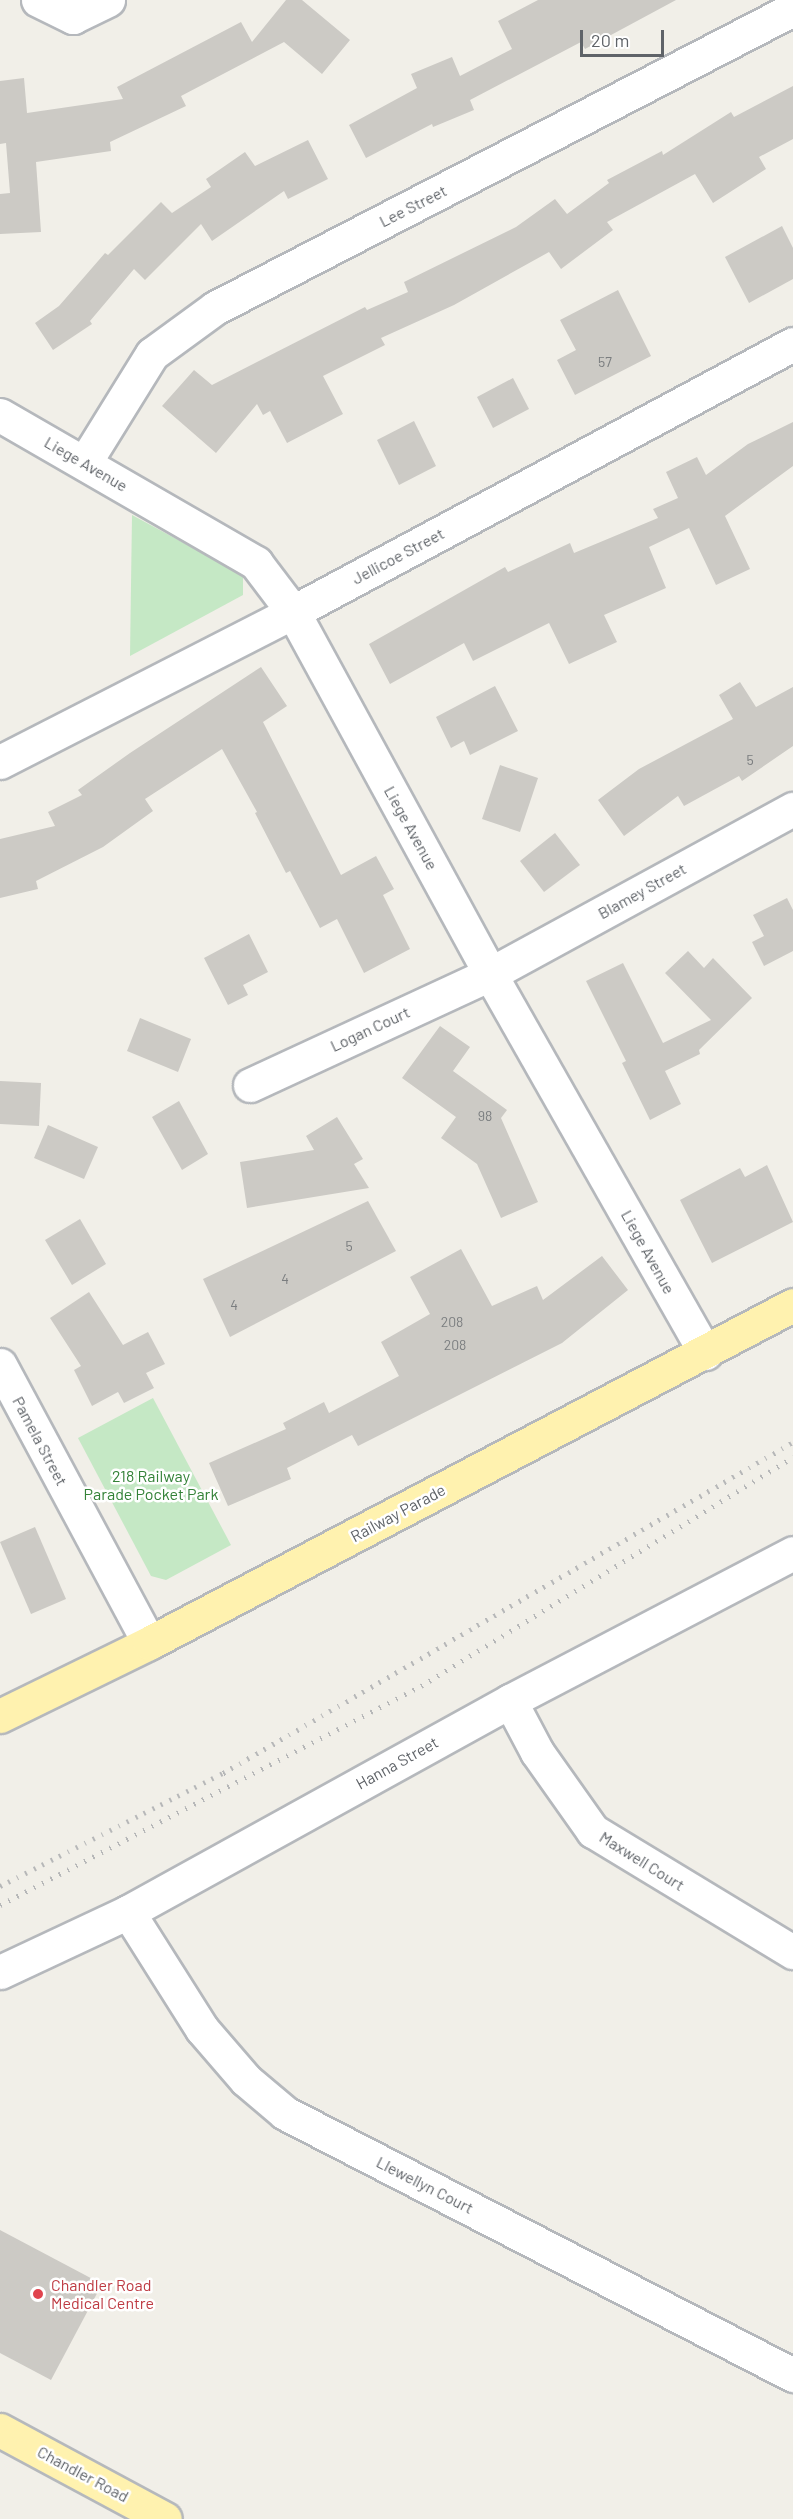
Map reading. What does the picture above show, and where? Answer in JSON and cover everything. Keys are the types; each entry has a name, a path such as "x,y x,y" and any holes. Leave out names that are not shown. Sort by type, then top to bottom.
{"main road":[{"name":"Railway Parade","path":"0,1716 149,1643 793,1305"},
{"name":"Chandler Road","path":"0,2430 165,2519"}],"street":[{"path":"38,0 73,17 108,0"},
{"name":"Lee Street","path":"85,462 152,354 215,308 793,9"},
{"name":"Jellicoe Street","path":"0,762 293,612 793,344"},
{"name":"Liege Avenue","path":"0,415 85,462 256,563 293,612 490,974 705,1353"},
{"name":"Blamey Street","path":"490,974 793,809"},
{"name":"Logan Court","path":"250,1085 490,974"},
{"name":"Pamela Street","path":"0,1365 149,1643"},
{"name":"Hanna Street","path":"0,1972 128,1912 510,1701 793,1553"},
{"name":"Maxwell Court","path":"510,1701 537,1752 593,1831 793,1953"},
{"name":"Llewellyn Court","path":"128,1912 202,2029 246,2080 285,2113 793,2375"}],"green space":[{"path":"132,515 243,575 243,595 130,656"},
{"name":"218 Railway Parade Pocket Park","path":"153,1398 231,1545 166,1580 151,1576 78,1438"}],"building":[{"path":"286,0 302,0 350,40 322,74 284,42 181,96 186,106 110,142 111,151 36,162 41,232 0,234 0,194 10,193 6,143 0,144 0,81 24,78 27,113 123,99 117,87 241,22 252,42"},
{"path":"538,0 676,0 585,49 581,42 470,100 474,110 433,127 432,124 366,158 349,125 417,88 411,74 452,57 460,76 512,49 498,21"},
{"path":"793,86 793,139 759,157 766,169 713,203 695,174 607,222 613,230 561,269 549,252 454,305 381,338 385,345 323,376 343,414 287,443 270,411 263,415 257,404 216,453 162,406 194,370 212,385 365,307 367,310 408,292 404,282 516,227 555,199 567,214 609,183 607,180 662,151 663,155 731,112 734,117"},
{"path":"308,140 328,179 288,199 284,191 212,241 201,224 145,280 134,269 90,321 92,324 53,350 35,323 59,306 105,253 108,255 161,202 172,213 211,187 206,179 245,152 255,166"},
{"path":"782,226 793,248 793,279 749,303 725,257"},
{"path":"618,290 651,356 575,395 557,360 576,350 560,320"},
{"path":"513,378 529,409 493,428 477,397"},
{"path":"414,421 436,466 399,485 377,440"},
{"path":"793,422 793,466 725,516 750,569 716,585 689,528 649,547 666,588 604,615 617,642 569,664 549,623 473,661 464,643 390,684 369,644 505,567 508,572 570,543 574,553 658,518 653,509 678,498 666,472 697,457 706,475 748,444"},
{"path":"261,667 287,706 263,722 341,875 376,856 394,889 383,895 410,949 364,973 337,919 320,928 290,871 286,873 255,813 257,812 222,749 145,799 153,811 103,847 36,881 38,889 0,898 0,839 55,826 48,812 82,795 78,790"},
{"path":"740,682 756,707 793,687 793,746 742,781 739,776 684,806 678,796 624,836 598,800 639,769 733,719 719,695"},
{"path":"495,686 518,731 470,755 464,741 451,748 436,717"},
{"path":"500,765 538,778 520,832 482,819"},
{"path":"555,833 580,865 544,892 520,861"},
{"path":"787,898 793,910 793,951 764,966 752,942 764,936 753,915"},
{"path":"249,934 268,972 243,985 248,995 228,1005 204,958"},
{"path":"688,951 704,968 713,958 752,998 699,1050 700,1054 665,1071 681,1104 650,1120 622,1063 626,1061 586,981 623,963 663,1043 711,1020 665,973"},
{"path":"140,1018 191,1039 178,1072 127,1051"},
{"path":"440,1026 470,1047 453,1071 507,1110 501,1118 538,1202 501,1218 477,1164 441,1138 456,1117 402,1078"},
{"path":"0,1081 41,1083 39,1126 0,1124"},
{"path":"179,1101 208,1154 182,1170 152,1117"},
{"path":"337,1117 363,1159 354,1164 369,1188 247,1208 240,1162 314,1150 306,1136"},
{"path":"48,1125 98,1147 84,1179 34,1158"},
{"path":"767,1165 793,1222 712,1263 680,1200 740,1168 745,1177"},
{"path":"368,1201 396,1251 230,1337 203,1279"},
{"path":"80,1219 106,1264 72,1285 45,1240"},
{"path":"461,1249 492,1306 537,1286 543,1300 602,1256 628,1290 562,1343 358,1446 352,1435 287,1468 291,1479 228,1506 209,1463 286,1429 283,1423 324,1402 329,1413 399,1376 381,1342 430,1314 410,1277"},
{"path":"89,1292 123,1345 148,1332 165,1364 146,1373 154,1388 124,1403 118,1392 92,1406 74,1370 81,1366 50,1318"},
{"path":"35,1527 66,1599 31,1614 0,1542"},
{"path":"0,2230 102,2284 51,2380 0,2353"}],"railway":[{"path":"0,1886 223,1773 793,1442"},
{"path":"0,1905 421,1686 793,1457"}],"place":[{"name":"Chandler Road Medical Centre","path":"38,2294"}]}
